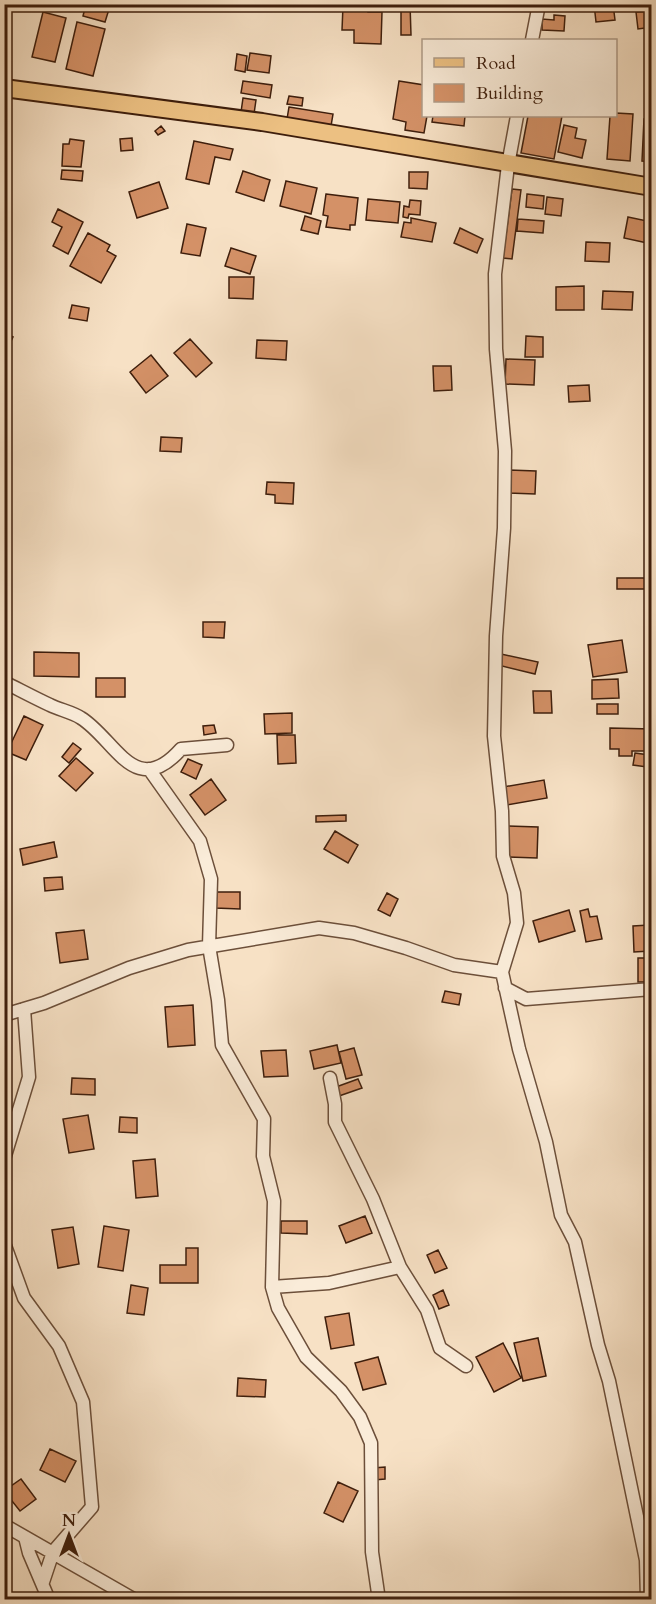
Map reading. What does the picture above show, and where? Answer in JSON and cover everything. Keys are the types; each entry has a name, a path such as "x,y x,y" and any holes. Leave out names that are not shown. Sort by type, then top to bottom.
{"main road":[{"path":"4,88 262,122 508,165 651,187"}],"street":[{"path":"532,39 539,4"},
{"path":"517,117 508,165 495,274 496,349 505,451 504,528 496,636 494,736 502,811 502,856 514,893 516,923 502,972 511,1016 546,1142 561,1215 575,1242 584,1274 598,1345 609,1381 646,1560 647,1599"},
{"path":"4,682 81,718 112,750 139,769 148,769 169,762 181,748 227,745"},
{"path":"148,769 200,841 211,879 209,946 218,1000 222,1045 264,1119 263,1156 274,1201 272,1287 278,1308 306,1357 341,1391 354,1408 371,1443 372,1552 379,1599"},
{"path":"4,1015 129,968 209,946 319,928 375,939 454,965 502,972"},
{"path":"505,988 526,999 651,989"},
{"path":"511,1016 526,999"},
{"path":"4,1159 29,1077 24,1009"},
{"path":"330,1078 335,1104 335,1122 373,1199 400,1267 427,1310 440,1348 466,1366"},
{"path":"4,1243 24,1298 59,1346 83,1402 92,1507 53,1552 43,1582"},
{"path":"272,1287 328,1283 400,1267"},
{"path":"4,1525 135,1599"},
{"path":"25,1537 29,1553 49,1599"}],"building":[{"path":"86,4 110,6 105,22 83,16"},
{"path":"376,4 410,4 411,35 401,35 401,9 377,9"},
{"path":"546,4 564,4 563,10 546,9"},
{"path":"594,4 613,4 615,20 596,22"},
{"path":"343,6 368,6 368,12 382,12 381,44 354,43 354,30 342,30"},
{"path":"652,11 652,27 638,29 636,12"},
{"path":"43,12 66,18 55,62 32,57"},
{"path":"554,15 565,16 564,31 542,30 542,19 554,20"},
{"path":"77,22 105,29 93,76 66,69"},
{"path":"250,53 271,56 269,73 247,70"},
{"path":"237,54 247,56 245,72 235,70"},
{"path":"243,81 272,85 270,98 241,93"},
{"path":"399,81 422,85 422,117 427,117 424,133 405,130 406,122 393,119"},
{"path":"289,96 303,98 302,106 287,104"},
{"path":"243,98 256,100 254,114 241,112"},
{"path":"289,107 333,114 331,126 287,119"},
{"path":"617,113 633,114 630,161 607,159 610,117 617,117"},
{"path":"433,117 465,117 464,126 432,122"},
{"path":"528,117 562,117 554,159 521,153"},
{"path":"644,119 652,119 652,162 642,161"},
{"path":"564,125 577,128 575,138 586,140 582,158 558,152"},
{"path":"161,126 165,131 158,135 155,131"},
{"path":"132,138 133,150 121,151 120,139"},
{"path":"70,139 84,141 81,167 62,166 63,144 69,144"},
{"path":"194,141 233,149 230,160 215,157 209,184 186,179"},
{"path":"62,170 83,171 82,181 61,179"},
{"path":"243,171 270,180 264,201 236,192"},
{"path":"409,172 428,172 427,189 409,188"},
{"path":"286,181 317,188 311,214 280,206"},
{"path":"159,182 168,208 137,218 129,192"},
{"path":"512,189 521,190 512,259 503,258"},
{"path":"326,194 358,198 355,225 350,225 350,230 326,227 328,216 323,215"},
{"path":"527,194 544,196 543,209 526,207"},
{"path":"547,197 563,199 561,216 545,214"},
{"path":"368,199 400,202 398,223 366,220"},
{"path":"410,200 421,201 420,215 409,214 408,218 403,217 404,206 409,207"},
{"path":"58,209 83,222 68,254 53,246 62,227 52,222"},
{"path":"305,216 321,221 318,234 301,230"},
{"path":"628,217 652,222 652,244 624,238"},
{"path":"411,218 436,223 432,242 401,237 404,222 411,223"},
{"path":"518,219 544,221 543,233 517,231"},
{"path":"187,224 206,228 200,256 181,253"},
{"path":"460,228 483,239 477,253 454,243"},
{"path":"88,233 110,245 107,251 116,256 101,283 70,266"},
{"path":"586,242 610,243 609,262 585,261"},
{"path":"231,248 256,256 250,274 225,266"},
{"path":"229,277 254,277 253,299 229,298"},
{"path":"584,286 584,310 556,310 556,287"},
{"path":"603,291 633,292 632,310 602,309"},
{"path":"72,305 89,308 87,321 69,318"},
{"path":"4,333 13,337 4,357"},
{"path":"526,336 543,337 543,357 525,357"},
{"path":"190,339 212,363 196,377 174,353"},
{"path":"257,340 287,341 286,360 256,358"},
{"path":"151,355 168,376 146,393 130,372"},
{"path":"506,359 535,360 534,385 505,384"},
{"path":"433,366 451,366 452,390 434,391"},
{"path":"589,385 590,401 569,402 568,386"},
{"path":"161,437 182,438 181,452 160,451"},
{"path":"509,470 536,471 535,494 508,493"},
{"path":"267,482 294,483 293,504 275,503 275,495 266,494"},
{"path":"617,578 650,578 650,589 617,589"},
{"path":"203,622 225,622 224,638 203,637"},
{"path":"622,640 627,672 593,677 588,645"},
{"path":"34,652 79,653 79,677 34,676"},
{"path":"501,654 538,662 535,674 498,665"},
{"path":"96,678 125,678 125,697 96,697"},
{"path":"618,679 619,698 592,699 592,680"},
{"path":"533,691 551,691 552,713 534,713"},
{"path":"597,704 618,704 618,714 597,714"},
{"path":"292,713 292,733 265,734 264,714"},
{"path":"24,716 43,725 26,760 7,752"},
{"path":"214,725 216,733 204,735 203,726"},
{"path":"610,728 652,729 651,751 632,751 632,756 619,756 619,749 610,749"},
{"path":"277,735 295,735 296,763 278,764"},
{"path":"73,743 81,749 69,763 62,757"},
{"path":"635,753 649,755 647,767 633,765"},
{"path":"76,758 93,773 76,791 59,776"},
{"path":"188,759 202,765 196,779 181,772"},
{"path":"211,779 226,800 205,815 190,795"},
{"path":"544,780 547,798 507,805 503,787"},
{"path":"346,815 346,821 316,822 316,816"},
{"path":"506,826 538,827 537,858 505,857"},
{"path":"335,831 358,845 348,863 324,849"},
{"path":"54,842 57,857 23,865 20,849"},
{"path":"62,877 63,889 45,891 44,878"},
{"path":"216,892 240,892 240,909 215,908"},
{"path":"387,893 398,899 390,916 378,910"},
{"path":"588,909 590,917 597,916 602,939 586,942 580,911"},
{"path":"569,910 575,931 539,942 533,921"},
{"path":"649,925 650,951 634,952 633,926"},
{"path":"84,930 88,959 60,963 56,933"},
{"path":"638,958 652,958 652,982 638,982"},
{"path":"445,991 461,994 459,1005 442,1002"},
{"path":"193,1005 195,1045 168,1047 165,1007"},
{"path":"337,1045 341,1063 314,1069 310,1051"},
{"path":"354,1048 362,1075 346,1079 339,1052"},
{"path":"286,1050 288,1076 264,1077 261,1051"},
{"path":"72,1078 95,1079 95,1095 71,1094"},
{"path":"358,1079 362,1088 339,1096 336,1087"},
{"path":"88,1115 94,1149 69,1153 63,1119"},
{"path":"120,1117 137,1118 137,1133 119,1132"},
{"path":"155,1159 158,1196 136,1198 133,1161"},
{"path":"365,1216 372,1233 346,1243 339,1226"},
{"path":"281,1221 307,1221 307,1234 281,1233"},
{"path":"104,1226 129,1230 123,1271 98,1267"},
{"path":"73,1227 79,1264 58,1268 52,1230"},
{"path":"186,1248 198,1248 198,1283 160,1283 160,1265 186,1265"},
{"path":"438,1250 447,1268 435,1273 427,1255"},
{"path":"131,1285 148,1288 144,1315 127,1313"},
{"path":"443,1290 449,1305 439,1309 433,1295"},
{"path":"349,1313 354,1345 331,1349 325,1317"},
{"path":"538,1338 546,1376 523,1381 514,1343"},
{"path":"503,1343 521,1378 494,1392 476,1357"},
{"path":"4,1356 11,1357 10,1390 4,1390"},
{"path":"378,1357 386,1384 363,1390 355,1363"},
{"path":"238,1378 266,1380 265,1397 237,1396"},
{"path":"50,1449 76,1461 65,1482 40,1470"},
{"path":"385,1467 385,1479 374,1480 373,1468"},
{"path":"21,1479 36,1499 20,1511 4,1491"},
{"path":"338,1482 358,1491 343,1522 324,1513"}]}
